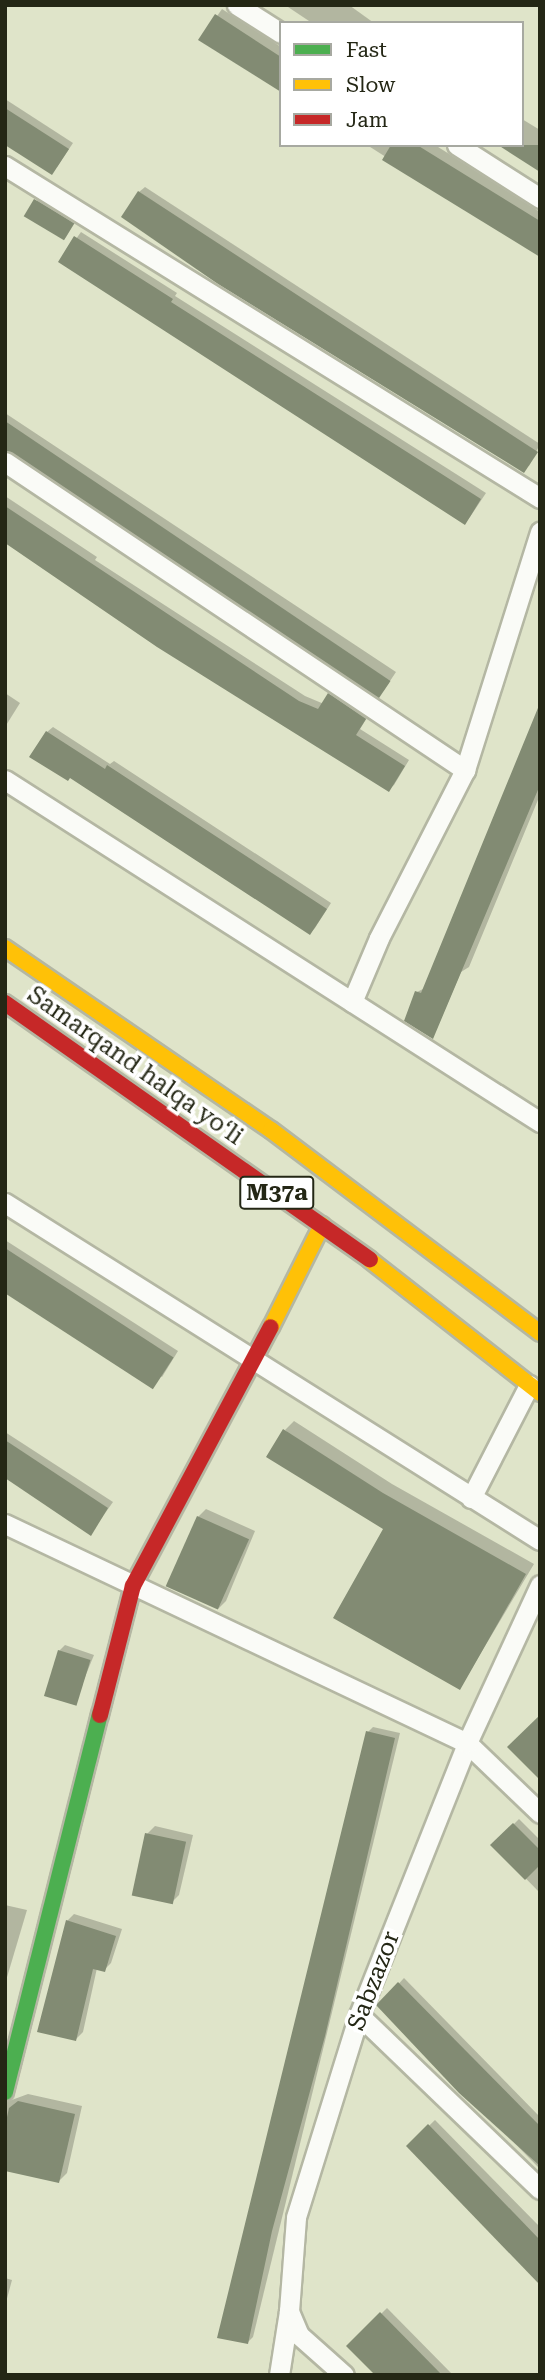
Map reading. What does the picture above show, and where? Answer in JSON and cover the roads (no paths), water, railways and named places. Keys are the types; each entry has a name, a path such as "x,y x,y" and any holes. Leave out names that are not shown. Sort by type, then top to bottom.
{"main road":[{"name":"Samarqand halqa yoʻli","path":"5,948 538,1324"},
{"name":"Samarqand halqa yoʻli","path":"5,1003 322,1225 368,1243 534,1389"},
{"path":"368,1243 390,1218"},
{"path":"5,2092 133,1586 254,1362 322,1225"}],"street":[{"path":"237,5 279,32"},
{"path":"460,147 540,198"},
{"path":"5,166 540,498"},
{"path":"5,462 465,770"},
{"path":"352,1002 379,938 465,770 540,532"},
{"path":"5,779 540,1122"},
{"path":"5,1203 540,1540"},
{"path":"471,1498 534,1389"},
{"path":"5,1524 467,1744 540,1814"},
{"name":"Sabzazor","path":"279,2375 289,2311 296,2217 359,2015 467,1744 540,1586"},
{"path":"359,2015 540,2189"},
{"path":"289,2311 299,2335 344,2375"}]}
